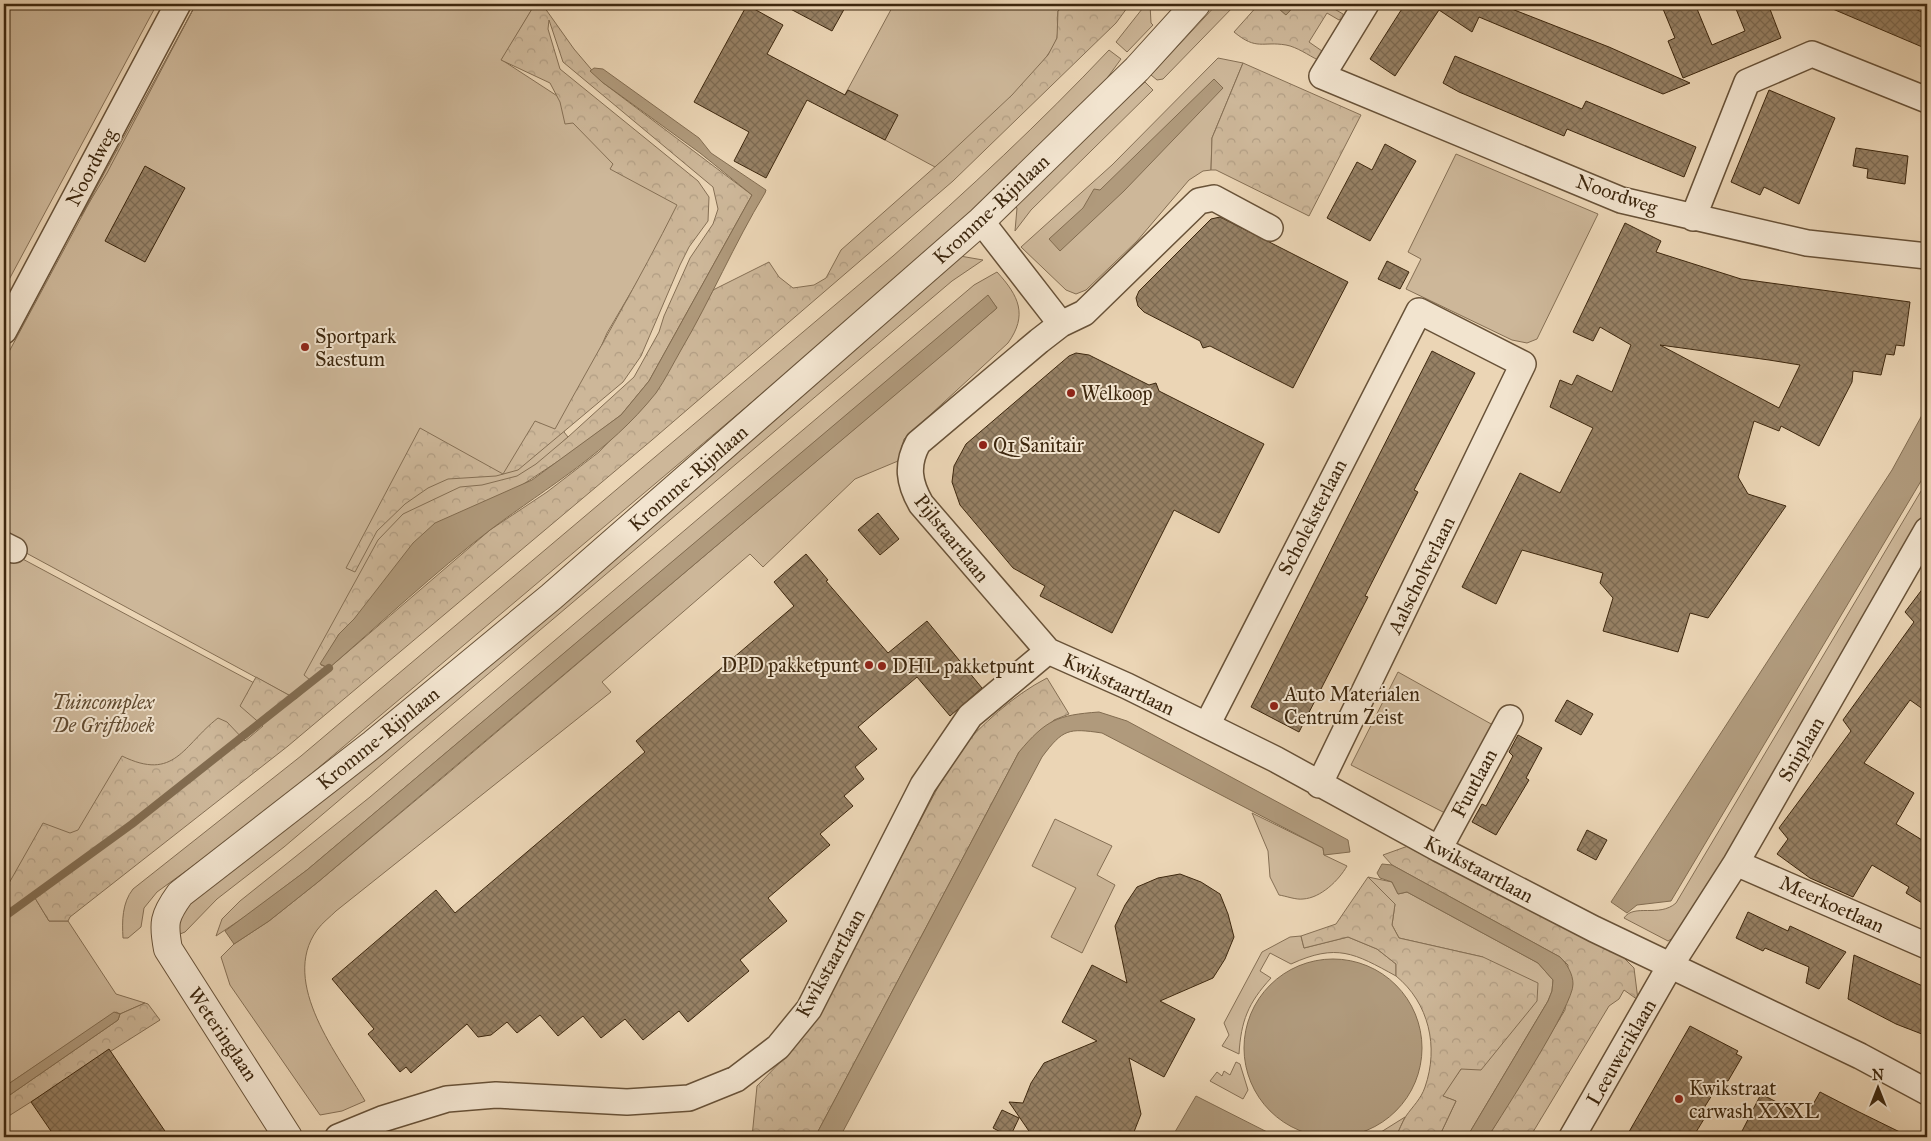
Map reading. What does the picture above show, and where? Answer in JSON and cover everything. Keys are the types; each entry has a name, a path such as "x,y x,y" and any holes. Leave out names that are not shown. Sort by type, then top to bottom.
{"street":[{"name":"Noordweg","path":"4,330 178,4"},
{"name":"Noordweg","path":"1366,4 1322,76 1621,200 1807,243 1927,256"},
{"name":"Kromme-Rijnlaan","path":"164,929 165,917 184,890 373,744 551,597 981,221 1137,69 1189,6"},
{"path":"1693,218 1747,82 1812,54 1927,100"},
{"name":"Pijlstaartlaan","path":"1048,651 920,504 912,489 909,476 913,452 918,443 930,431 1061,324 1084,313 1199,201 1214,198 1270,228"},
{"path":"981,221 1061,324"},
{"name":"Aalscholverlaan","path":"1319,785 1523,364 1419,311"},
{"name":"Scholeksterlaan","path":"1207,725 1419,311"},
{"name":"Sniplaan","path":"1670,966 1736,863 1927,530"},
{"name":"Kwikstaartlaan","path":"338,1137 382,1119 447,1099 496,1096 627,1102 688,1098 736,1079 778,1047 809,1009 923,785 970,716 1048,651 1275,759 1319,785 1439,849 1670,966 1860,1056 1927,1092"},
{"name":"Fuutlaan","path":"1439,849 1510,718"},
{"name":"Meerkoetlaan","path":"1736,863 1927,946"},
{"name":"Weteringlaan","path":"164,929 168,949 174,961 264,1097 288,1137"},
{"name":"Leeuweriklaan","path":"1572,1137 1670,966"}],"green space":[{"path":"4,4 157,4 4,289"},
{"name":"Sportpark Saestum","path":"196,4 535,4 502,60 694,185 607,333 564,432 568,437 321,665 329,668 296,699 4,541 4,361"},
{"path":"196,4 107,173 81,216"},
{"path":"535,4 542,4 574,49 602,82 752,195 649,381 621,415 569,454 519,487 354,619 339,634 321,665 326,667 310,680 304,675 378,540 403,514 460,487 482,485 517,476 536,464 568,437 634,377 659,332 664,316 690,258 713,224 718,209 713,187 563,62 549,20 548,29 560,69 698,181 709,197 708,221 689,247 641,356 623,382 518,470 496,476 448,479 428,488 405,504 377,531 355,572 346,568 420,428 503,474 535,421 555,429 633,289 677,205 610,169 613,164 573,123 565,124 560,102 550,83 501,60"},
{"path":"894,4 1066,4 1058,11 1057,38 1038,68 1003,106 935,167 835,113"},
{"path":"1066,4 1130,4 1116,23 953,181 652,440 288,746 70,917 68,921 49,921 35,898 4,920 4,892 43,823 70,833 78,830 122,756 140,763 154,765 166,763 177,757 218,718 227,722 245,741 263,726 240,706 256,677 296,699 329,668 490,530 547,492 599,452 656,392 713,290 769,262 779,277 793,288 814,285 826,278 841,250 945,158 1012,95 1048,55 1057,38 1058,11"},
{"path":"1146,4 1150,4 1151,23 1153,25 1127,52 1116,42"},
{"path":"1217,4 1236,4 1163,79 1157,80 1151,75"},
{"path":"1259,4 1281,4 1278,8 1286,15 1296,4 1333,4 1331,7 1343,14 1344,17 1339,20 1327,13 1309,42 1322,51 1318,60 1290,46 1254,43 1234,32"},
{"path":"1109,50 1121,59 1094,96 964,220 854,316 260,817 157,892 144,908 141,927 128,938 123,938 125,906 133,889 301,756 893,256 1003,156"},
{"path":"1218,58 1243,63 1212,138 1211,170 1203,171 1189,180 1137,241 1086,290 1076,294 1066,290 1021,247 1112,165"},
{"path":"1243,63 1361,115 1309,216 1216,170 1211,170 1212,138"},
{"path":"1145,82 1153,90 1031,210 1015,231 1017,208 1013,204 1107,115"},
{"path":"1456,154 1598,214 1537,339 1527,343 1512,340 1406,289 1421,259 1408,252"},
{"path":"960,256 983,260 952,281 284,847 217,899 185,932 180,934 177,932 181,916 187,905"},
{"path":"997,272 1011,289 1018,306 1018,323 1014,333 1008,343 904,439 898,461 855,479 763,567 750,554 602,682 611,692 336,911 319,927 307,951 305,973 309,996 328,1041 365,1101 342,1111 320,1115 230,985 221,957 234,944 269,921 318,882 446,775 997,308 988,296 307,870 249,914 216,936 222,919 240,901 370,797 974,285"},
{"path":"1927,481 1927,510 1685,925 1668,941 1624,918 1634,911 1662,910 1676,903"},
{"name":"Tuincomplex De Grifthoek","path":"4,549 286,700 25,893 4,906"},
{"path":"1398,672 1493,725 1445,813 1351,765"},
{"path":"1047,678 1069,714 1054,720 1019,752 815,1137 752,1137 757,1086 792,1050 827,997 956,753 999,711 1022,693"},
{"path":"1252,813 1323,848 1324,855 1347,866 1329,887 1310,898 1300,899 1279,895 1270,877 1268,851"},
{"path":"1055,819 1112,846 1097,875 1115,885 1082,953 1051,937 1076,888 1032,866"},
{"path":"1408,846 1618,952 1634,968 1638,1000 1624,990 1619,999 1609,1006 1530,1137 1488,1137 1565,1010 1568,965 1560,957 1392,865 1383,855"},
{"path":"1368,877 1392,882 1398,894 1407,892 1538,963 1553,980 1552,991 1548,1001 1467,1137 1439,1137 1456,1101 1442,1096 1461,1069 1483,957 1399,938 1392,925 1395,904"},
{"path":"1368,877 1395,904 1392,925 1399,938 1483,957 1538,983 1537,1001 1481,1070 1461,1069 1443,1096 1456,1101 1439,1137 1396,1137 1406,1116 1419,1099 1425,1087 1431,1057 1431,1041 1423,1012 1416,999 1396,976 1396,964 1377,949 1348,937 1304,948 1301,936 1336,924"},
{"path":"35,898 49,921 68,921 116,994 145,1003 120,1014 116,1012 4,1087 4,920"},
{"path":"1301,936 1304,948 1348,937 1377,949 1396,964 1396,976 1368,961 1345,954 1321,954 1291,964 1270,953 1260,971 1271,978 1251,1004 1247,1013 1239,1054 1222,1046 1229,1035 1224,1023 1262,952 1290,937"},
{"path":"145,1003 148,1004 160,1020 4,1119 4,1099 118,1020 120,1014"},
{"path":"1236,1062 1240,1064 1248,1090 1243,1099 1210,1081 1217,1072 1222,1076 1224,1071 1230,1075"},
{"path":"1405,1117 1396,1137 1373,1137"}],"shaded area":[{"path":"1281,4 1296,4 1286,15 1278,8"},
{"path":"594,68 603,69 699,138 711,153 766,190 765,193 666,377 656,393 638,414 578,467 490,530 449,563 329,668 320,664 339,634 354,619 413,543 435,523 532,480 621,415 649,381 752,195 700,153 602,82 590,71"},
{"path":"1214,79 1223,88 1124,191 1060,251 1049,239 1083,208 1094,189 1100,190"},
{"path":"988,295 997,308 952,347 318,882 269,921 234,944 225,931 307,870"},
{"path":"1927,406 1927,471 1671,901 1637,905 1627,913 1611,902 1892,470"},
{"path":"1099,712 1127,721 1348,840 1350,852 1324,855 1323,848 1102,733 1074,731 1061,736 1042,757 840,1137 815,1137 1019,752 1028,741 1053,721 1073,715"},
{"path":"1382,864 1392,865 1560,957 1571,973 1573,984 1562,1013 1488,1137 1467,1137 1548,1001 1552,991 1553,980 1538,963 1407,892 1398,894 1392,882 1380,878 1377,873"},
{"path":"1342,959 1375,969 1390,979 1402,991 1412,1006 1418,1022 1421,1031 1421,1065 1412,1090 1402,1105 1390,1117 1375,1127 1350,1136 1324,1137 1291,1127 1276,1117 1264,1105 1254,1090 1245,1065 1244,1039 1254,1006 1264,991 1276,979 1291,969 1316,960"},
{"path":"114,1012 120,1014 118,1020 4,1099 4,1087"},
{"path":"1196,1096 1277,1137 1172,1137"}],"building":[{"path":"781,4 847,4 832,31"},
{"path":"1405,4 1499,4 1609,47 1690,83 1663,94 1479,17 1472,32 1439,10 1395,76 1370,59"},
{"path":"1661,4 1695,4 1712,45 1745,31 1734,4 1768,4 1781,38 1683,78 1668,41 1675,38"},
{"path":"1821,4 1903,4 1927,14 1927,49"},
{"path":"747,5 783,25 767,54 845,95 848,90 898,115 885,140 807,100 766,178 734,161 749,132 694,102"},
{"path":"1455,56 1582,109 1586,101 1696,147 1684,177 1567,129 1564,136 1459,92 1443,83"},
{"path":"1769,90 1835,118 1799,204 1764,187 1760,195 1731,182"},
{"path":"1385,144 1416,161 1370,241 1327,218 1357,162 1372,170"},
{"path":"1856,148 1908,156 1905,184 1867,178 1868,169 1853,166"},
{"path":"145,166 185,188 145,262 105,241"},
{"path":"1220,217 1348,282 1293,388 1210,346 1203,348 1200,341 1144,312 1138,306 1136,298 1139,291 1211,219"},
{"path":"1625,223 1661,241 1656,252 1741,279 1910,302 1904,346 1896,345 1894,355 1886,354 1881,375 1853,371 1852,382 1819,446 1781,426 1779,431 1754,421 1738,477 1748,494 1786,506 1708,618 1690,613 1678,652 1603,631 1613,598 1600,583 1603,573 1522,550 1496,604 1462,587 1520,473 1560,493 1593,428 1550,407 1560,380 1572,385 1577,375 1612,392 1631,345 1600,327 1593,341 1573,332","holes":["1660,345 1800,365 1779,408"]},
{"path":"1387,261 1409,272 1400,289 1378,279"},
{"path":"1432,351 1475,373 1414,490 1418,492 1365,596 1368,597 1299,732 1251,707"},
{"path":"1076,353 1089,355 1149,385 1156,383 1159,391 1264,444 1219,533 1174,510 1112,633 1040,596 1045,586 1013,568 960,505 952,482 954,466 966,444 1069,356"},
{"path":"878,513 899,539 880,555 858,530"},
{"path":"806,554 828,580 826,581 888,653 927,621 982,688 950,716 917,677 858,727 877,749 855,767 864,779 844,796 853,806 820,834 830,845 768,898 787,921 740,960 749,971 688,1022 679,1011 643,1040 625,1019 601,1038 583,1016 558,1036 540,1015 517,1033 507,1022 491,1035 478,1037 467,1024 411,1073 406,1067 400,1072 368,1034 374,1029 332,979 436,890 455,913 645,752 636,741 794,606 774,582"},
{"path":"1927,583 1927,712 1910,700 1864,763 1914,793 1896,824 1927,843 1927,906 1906,893 1909,887 1872,865 1853,897 1810,878 1777,854 1788,839 1779,828 1851,731 1843,720 1914,622 1905,612"},
{"path":"1567,700 1593,714 1581,735 1555,721"},
{"path":"1518,735 1542,748 1526,778 1529,780 1496,835 1472,822 1482,804 1486,806 1513,756 1509,752"},
{"path":"1587,830 1607,840 1596,860 1577,850"},
{"path":"1180,874 1201,882 1220,894 1234,937 1225,959 1213,978 1160,1001 1195,1019 1164,1077 1129,1058 1141,1114 1132,1137 1033,1137 1009,1102 1023,1103 1031,1083 1044,1063 1097,1041 1062,1022 1092,965 1127,983 1115,926 1125,905 1137,887 1158,878"},
{"path":"1748,912 1788,931 1790,926 1846,952 1819,989 1806,983 1809,967 1765,948 1763,951 1736,938"},
{"path":"1854,955 1927,988 1927,1036 1896,1024 1848,999"},
{"name":"Kwikstraat carwash XXXL","path":"1690,1026 1738,1051 1736,1054 1742,1057 1728,1081 1722,1079 1699,1116 1704,1119 1693,1137 1626,1137"},
{"path":"109,1049 169,1137 55,1137 31,1102"},
{"path":"1820,1092 1910,1137 1739,1137 1761,1094 1806,1117"},
{"path":"1002,1110 1019,1118 1010,1137 993,1128"}],"waterway":[{"path":"4,917 132,824 329,668"}],"place":[{"name":"Sportpark Saestum","path":"305,347"},
{"name":"Welkoop","path":"1071,393"},
{"name":"Q1 Sanitair","path":"983,445"},
{"name":"DPD pakketpunt","path":"869,665"},
{"name":"DHL pakketpunt","path":"882,666"},
{"name":"Auto Materialen Centrum Zeist","path":"1274,706"},
{"name":"Kwikstraat carwash XXXL","path":"1679,1099"}]}
